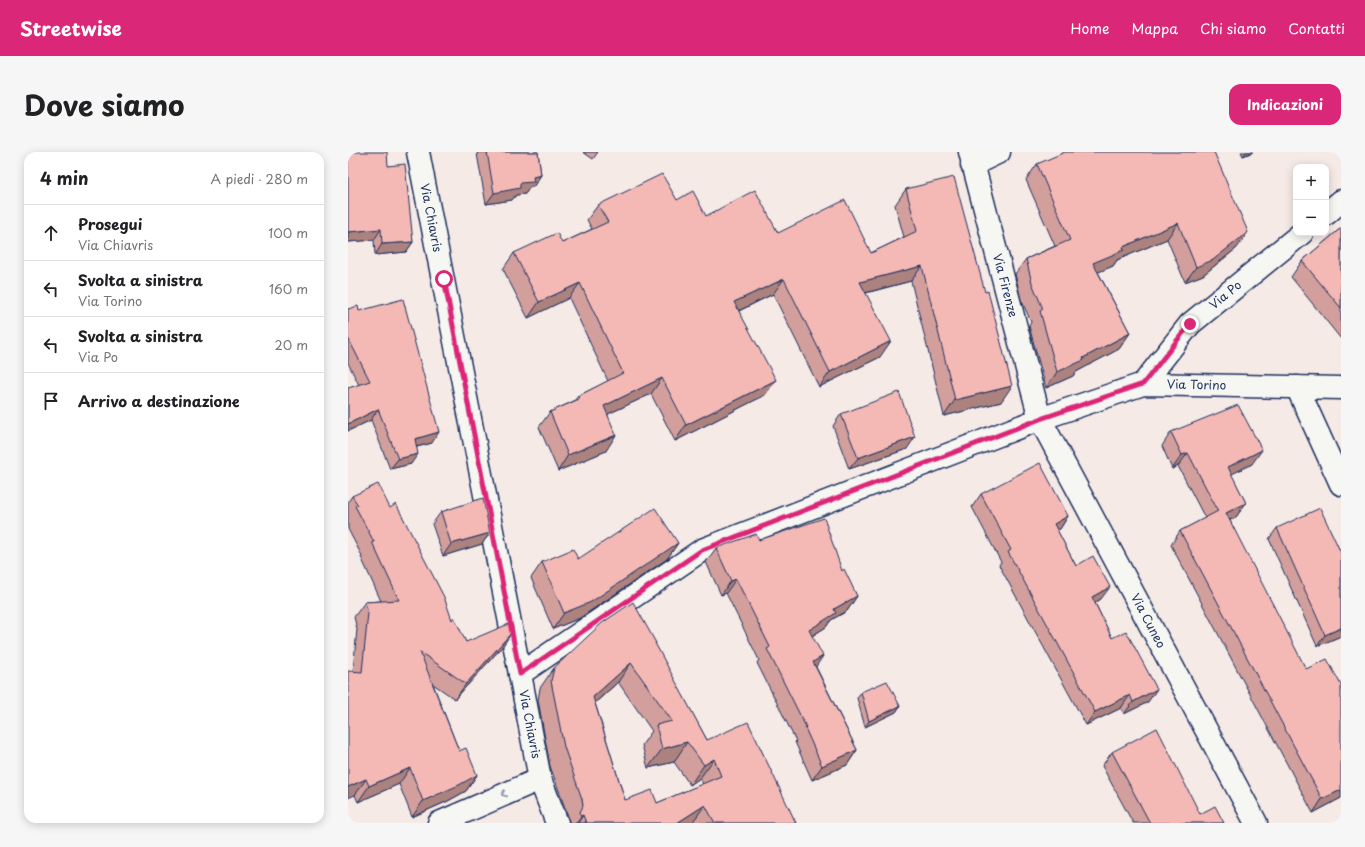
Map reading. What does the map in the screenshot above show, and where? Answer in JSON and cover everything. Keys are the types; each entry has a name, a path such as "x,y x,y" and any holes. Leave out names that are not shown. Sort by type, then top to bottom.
{"street":[{"name":"Via Chiavris","path":"418,152 540,778 557,823"},
{"path":"971,158 999,152"},
{"name":"Via Firenze","path":"971,158 1040,419"},
{"path":"1329,211 1341,201"},
{"name":"Via Po","path":"1143,384 1190,324 1298,236"},
{"name":"Via Torino","path":"520,674 702,550 1040,419 1143,384 1341,388"},
{"path":"1297,387 1341,484"},
{"name":"Via Cuneo","path":"1040,419 1256,823"},
{"path":"439,823 540,778"}],"building":[{"path":"348,152 387,152 388,166 405,164 413,242 382,244 381,229 348,232"},
{"path":"487,152 538,152 541,175 533,177 534,182 520,183 520,188 494,193"},
{"path":"1065,152 1214,152 1248,232 1213,260 1196,267 1178,223 1123,247 1124,250 1093,263 1130,333 1083,358 1084,360 1057,372 1040,311 1043,309 1032,283 1026,259 1070,240 1037,164"},
{"path":"662,174 677,200 693,191 706,216 755,190 778,233 845,200 871,253 917,231 906,189 954,177 985,292 988,291 1012,386 955,400 922,266 860,282 891,341 830,372 784,279 734,302 776,380 686,425 662,378 604,406 616,435 568,455 550,412 579,399 578,396 623,373 580,283 539,302 514,253 557,233 562,243 608,222 598,205"},
{"path":"1341,228 1341,308 1302,261"},
{"path":"403,299 439,432 415,439 418,454 398,459 378,409 348,424 348,388 370,381 348,338 348,309 358,306 359,311"},
{"path":"899,392 915,437 858,458 841,414"},
{"path":"1238,405 1262,450 1228,467 1246,503 1226,513 1306,669 1327,659 1341,685 1341,790 1322,799 1180,531 1218,511 1188,453 1182,455 1171,432"},
{"path":"1040,463 1068,516 1054,524 1076,566 1093,556 1110,587 1092,597 1112,638 1126,631 1157,689 1133,702 1130,695 1095,712 1008,552 1011,550 981,494"},
{"path":"378,484 390,508 396,504 444,597 452,620 454,617 466,642 511,623 513,631 466,684 420,652 459,751 466,748 477,775 459,785 423,801 410,768 369,786 366,779 348,787 348,671 362,672 368,613 365,602 399,600 372,542 374,542 355,506 358,505 352,496"},
{"path":"483,498 490,533 451,544 441,512"},
{"path":"655,508 678,543 591,602 564,613 542,562 573,549 578,559"},
{"path":"1320,508 1341,553 1341,628 1325,635 1277,528"},
{"path":"824,518 842,571 844,569 857,596 834,609 836,613 809,630 823,656 813,662 857,750 822,766 805,728 806,727 767,649 770,647 736,579 731,581 716,548 756,534 759,540"},
{"path":"633,602 707,740 748,722 796,823 715,823 705,805 677,823 586,823 580,812 583,806 582,799 564,747 551,681 554,668 602,623","holes":["631,663 672,721 656,725 662,749 687,742 704,765 714,759 721,776 657,803 652,790 625,800 593,697"]},
{"path":"887,681 900,706 869,721 861,692"},
{"path":"1157,728 1200,814 1215,806 1224,823 1150,823 1112,752"}],"route":[{"path":"444,279 520,674 702,550 1040,419 1143,384 1190,324"}]}
